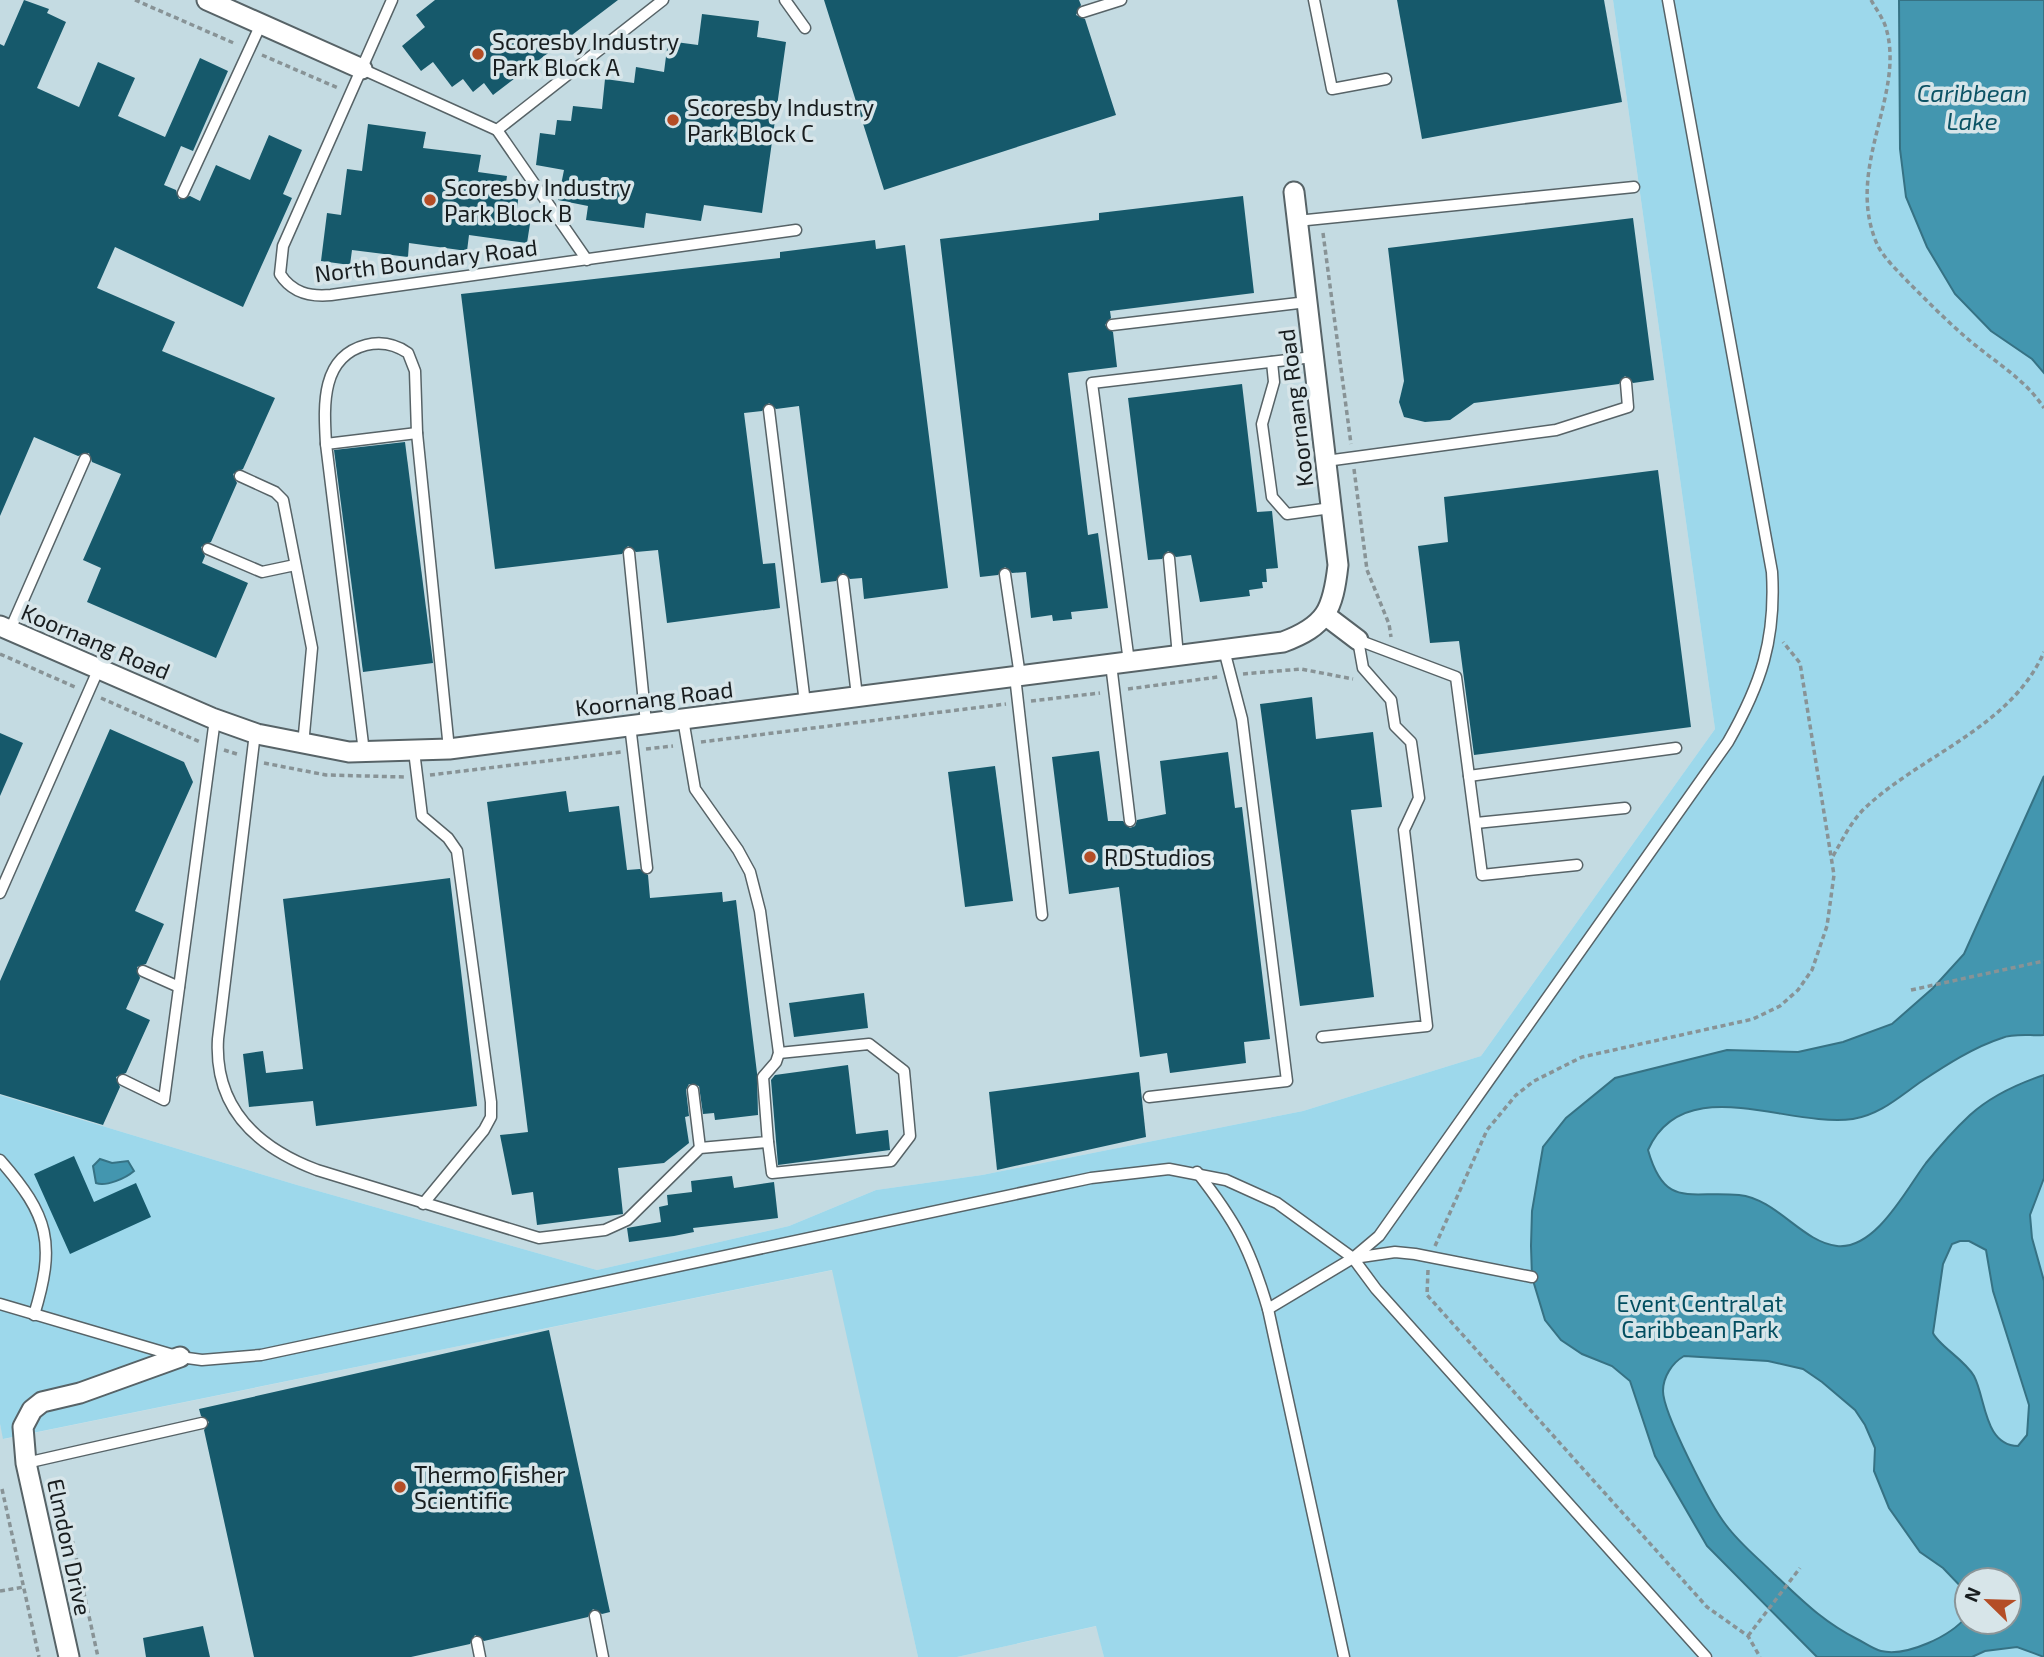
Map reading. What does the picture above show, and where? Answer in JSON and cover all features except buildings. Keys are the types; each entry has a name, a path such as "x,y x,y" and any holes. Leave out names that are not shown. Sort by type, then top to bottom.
{"street":[{"path":"207,0 362,69"},
{"name":"Koornang Road","path":"5,628 215,719 255,733 303,745 364,752 449,749 1283,642 1304,634 1320,623 1330,608 1338,565 1294,192"},
{"path":"1325,615 1358,640"},
{"path":"25,1456 23,1426 32,1410 42,1402 80,1394 180,1357"},
{"name":"Elmdon Drive","path":"25,1456 69,1657"}],"lane":[{"name":"North Boundary Road","path":"392,0 281,254 280,274 291,288 321,296 796,230"},
{"path":"497,130 663,0"},
{"path":"785,0 805,28"},
{"path":"1083,12 1121,0"},
{"path":"1314,0 1332,89 1386,79"},
{"path":"1268,1309 1353,1258 1379,1236 1728,742 1756,690 1772,630 1772,572 1668,0"},
{"path":"183,193 261,24"},
{"path":"362,69 497,130 587,260"},
{"path":"1297,221 1634,187"},
{"path":"1112,326 1307,302"},
{"path":"364,752 326,444 324,397 331,374 350,351 377,343 401,349 413,361 449,749"},
{"path":"1130,821 1120,663 1092,383 1313,357"},
{"path":"1272,362 1274,382 1262,424 1272,497 1278,507 1287,514 1331,508"},
{"path":"1326,461 1556,430 1628,407 1626,383"},
{"path":"769,410 805,703"},
{"path":"326,444 418,433"},
{"path":"5,628 85,459"},
{"path":"240,476 280,495 312,658 303,745"},
{"path":"208,549 262,572 295,565"},
{"path":"629,553 647,868"},
{"path":"1168,558 1178,656"},
{"path":"1005,574 1042,915"},
{"path":"843,580 857,696"},
{"path":"1358,640 1455,677 1482,875 1577,865"},
{"path":"1322,1037 1427,1026 1404,830 1419,798 1411,742 1395,726 1391,700 1363,668 1358,640"},
{"path":"1149,1097 1287,1081 1242,719 1224,650"},
{"path":"0,893 99,668"},
{"path":"122,1080 164,1100 215,719"},
{"path":"683,719 695,789 744,859 758,899 779,1053 776,1062 763,1077 772,1173 891,1161 910,1136 904,1071 877,1048 860,1044 779,1053"},
{"path":"255,733 216,1061 220,1086 247,1125 282,1156 424,1204 539,1238 605,1230 627,1220 700,1148 768,1142"},
{"path":"1469,776 1676,748"},
{"path":"414,751 422,816 448,838 457,851 491,1102 491,1117 484,1130 424,1204"},
{"path":"1476,822 1625,808"},
{"path":"144,971 179,987"},
{"path":"693,1090 700,1148"},
{"path":"0,1160 30,1197 43,1225 47,1255 45,1279 34,1315"},
{"path":"0,1304 180,1357 202,1360 261,1355 1091,1178 1169,1169 1197,1172 1238,1185 1277,1203 1353,1258 1376,1289 1706,1657"},
{"path":"1197,1172 1240,1230 1256,1267 1268,1309 1344,1657"},
{"path":"1353,1258 1395,1252 1430,1256 1532,1277"},
{"path":"25,1456 202,1423"},
{"path":"595,1616 603,1657"},
{"path":"477,1642 480,1657"}],"path":[{"path":"1871,0 1886,26 1890,48 1889,76 1868,172 1867,207 1877,245 1898,272 1947,321 2023,380 2044,408"},
{"path":"1760,1657 1748,1636 1707,1607 1427,1295 1425,1286 1430,1256 1487,1130 1516,1095 1534,1081 1582,1057 1753,1019 1780,1006 1798,990 1812,970 1827,926 1834,875 1832,858 1800,663 1772,630"},
{"path":"1832,858 1850,825 1866,807 1935,754 1991,718 2018,692 2044,652"},
{"path":"1911,990 2044,961"},
{"path":"2,1489 39,1657"},
{"path":"69,1525 98,1657"},
{"path":"1748,1636 1800,1568"},
{"path":"0,1591 24,1587"}],"shaded area":[{"path":"0,0 1613,0 1715,729 1481,1056 1303,1111 982,1175 876,1190 789,1226 597,1270 297,1185 0,1095"},
{"path":"833,1270 918,1657 0,1657 0,1424 4,1439"},
{"path":"1097,1626 1104,1657 957,1657"}],"green space":[{"name":"Event Central at Caribbean Park","path":"1613,0 2044,0 2044,1657 1104,1657 1096,1626 957,1657 918,1657 832,1270 3,1439 0,1424 0,1095 297,1185 597,1270 789,1226 876,1190 982,1175 1303,1111 1481,1056 1715,729"}],"water":[{"name":"Caribbean Lake","path":"1899,0 2044,0 2044,373 2032,359 1991,331 1955,294 1927,247 1906,197 1900,149"},
{"path":"2044,776 2044,1035 2012,1036 1981,1046 1889,1104 1863,1117 1827,1120 1739,1108 1711,1107 1686,1113 1664,1126 1648,1150 1662,1182 1671,1189 1681,1193 1753,1198 1824,1243 1851,1245 1865,1238 1889,1215 1926,1163 1970,1115 2005,1091 2044,1075 2044,1178 2030,1215 2032,1238 2044,1281 2044,1657 2017,1647 1985,1651 1972,1657 1817,1657 1707,1546 1655,1456 1630,1381 1612,1366 1582,1354 1561,1340 1545,1320 1532,1277 1531,1246 1532,1211 1543,1147 1566,1118 1615,1078 1727,1050 1798,1052 1843,1042 1892,1024 1933,988 1964,954","holes":["1969,1241 1986,1250 1993,1291 2029,1405 2027,1435 2018,1446 2007,1444 1998,1438 1988,1419 1974,1376 1933,1333 1943,1264 1952,1244","1684,1356 1768,1361 1803,1369 1855,1410 1875,1448 1874,1471 1889,1508 1920,1552 1953,1578 1953,1566 2023,1566 2023,1636 1953,1636 1953,1629 1915,1648 1881,1651 1833,1625 1813,1610 1731,1532 1699,1480 1679,1438 1665,1402 1665,1381 1669,1371"]},
{"path":"100,1159 112,1163 128,1161 134,1171 116,1181 96,1183 93,1166"}],"place":[{"name":"Scoresby Industry Park Block A","path":"478,54"},
{"name":"Scoresby Industry Park Block C","path":"673,120"},
{"name":"Scoresby Industry Park Block B","path":"430,200"},
{"name":"RDStudios","path":"1090,857"},
{"name":"Thermo Fisher Scientific","path":"400,1487"}]}
